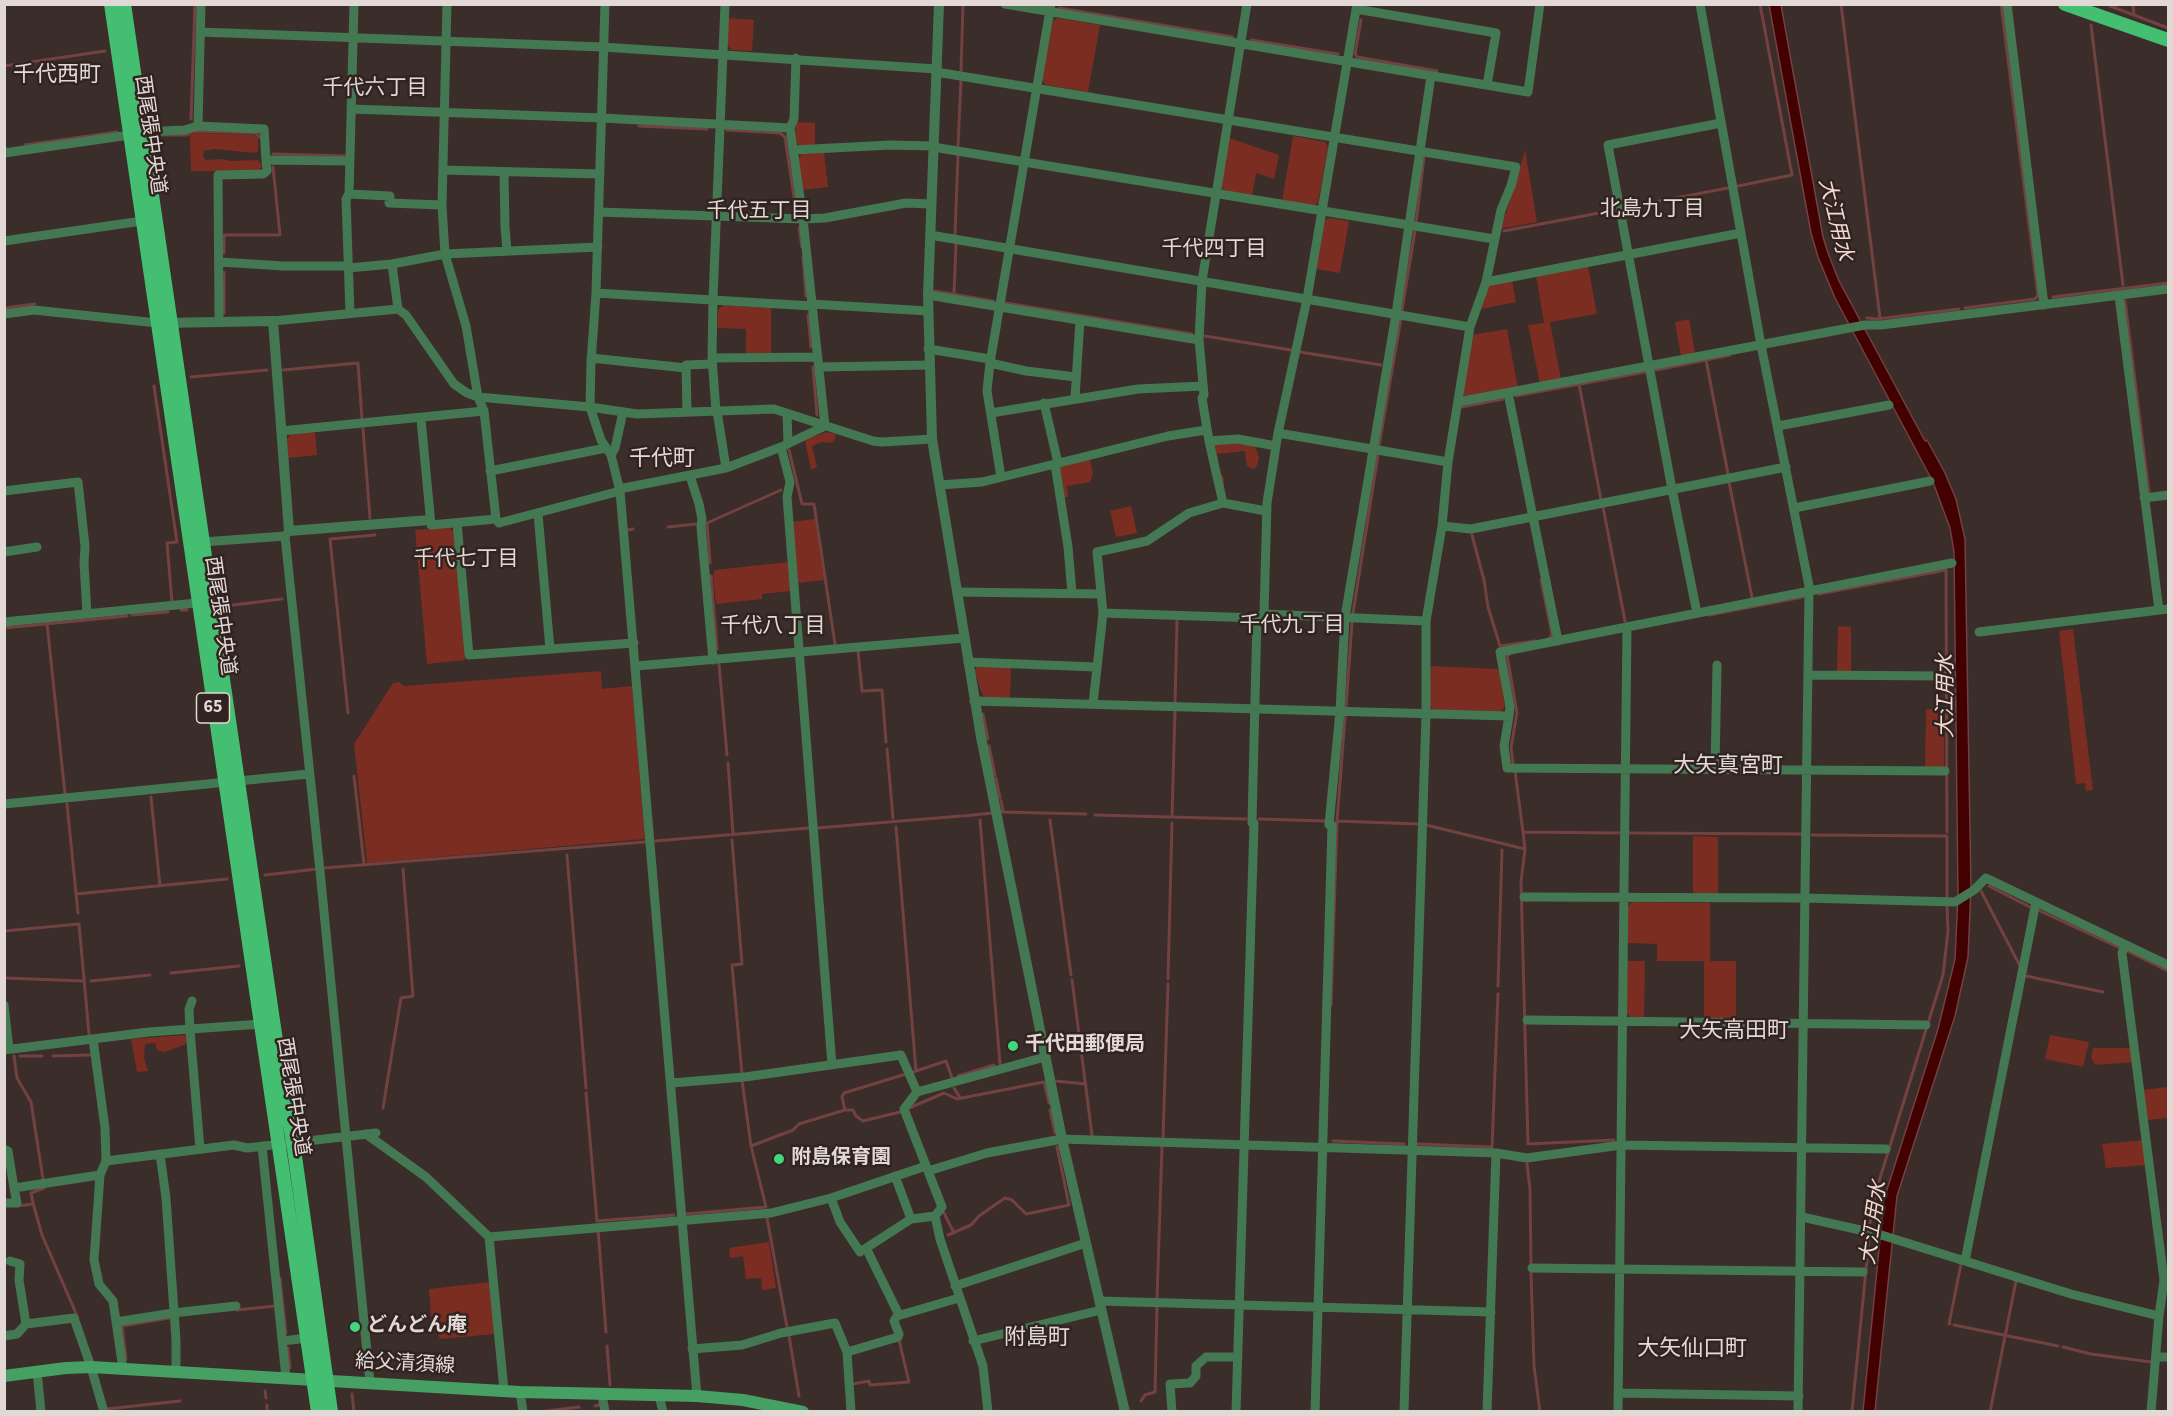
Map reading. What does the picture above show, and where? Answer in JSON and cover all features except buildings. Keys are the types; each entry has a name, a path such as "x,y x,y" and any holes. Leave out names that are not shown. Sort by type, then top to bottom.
{"main road":[{"name":"西尾張中央道","path":"111,4 136,133 163,322 197,603 261,1024 287,1143 320,1380 318,1412"},
{"name":"西尾張中央道","path":"124,4 142,221 163,322 203,543 239,781 280,1068 292,1231 308,1338 331,1412"},
{"path":"2065,4 2169,40"},
{"name":"給父清須線","path":"4,1376 92,1367 520,1392 697,1396 742,1400 803,1412"}],"street":[{"path":"198,126 201,4"},
{"path":"350,314 346,199 349,194 354,4"},
{"path":"447,4 442,205 445,254 466,326 478,397 484,411 496,519 499,523 619,490 726,468 825,426"},
{"path":"604,4 598,247 590,406 601,440 609,451 619,490 636,666 697,1396"},
{"path":"725,4 712,361 726,468"},
{"path":"939,4 928,295 932,439 974,701 1062,1139 1125,1412"},
{"path":"1005,4 1050,8 1241,44 1528,92 1540,4"},
{"path":"1223,503 1206,430 1199,340 1202,281 1247,4"},
{"path":"1700,4 1761,345 1810,591 1798,1412"},
{"path":"2007,4 2044,305"},
{"path":"1236,1412 1255,709 1266,511 1278,433 1307,299 1357,7 1496,33 1487,85"},
{"path":"1001,477 987,391 990,361 1050,8"},
{"path":"200,32 603,47 796,58 936,70 1516,167 1512,186 1501,210 1486,282 1470,327 1426,621 1426,714 1404,1412"},
{"path":"796,58 794,119 790,128 804,219 825,426"},
{"path":"1315,1412 1321,1307 1330,825 1345,617 1396,314 1431,76"},
{"path":"351,109 602,117 790,128"},
{"path":"1697,613 1608,146 1721,123"},
{"path":"4,153 136,133 184,130 198,126 264,129 267,171 263,174 218,175 219,321"},
{"path":"793,150 891,145 933,146 1215,195 1494,239"},
{"path":"266,160 349,161"},
{"path":"443,170 600,174"},
{"path":"504,172 507,251"},
{"path":"349,194 390,196 389,203 442,205"},
{"path":"599,212 804,219 825,218 906,203 931,204"},
{"path":"4,241 142,221"},
{"path":"1486,282 1741,233"},
{"path":"930,235 1470,327"},
{"path":"219,262 348,267 392,264 445,254 598,247"},
{"path":"392,264 398,309 405,315 454,384 478,397 590,406 637,414 774,409 882,442 932,439"},
{"path":"1458,402 1865,325 1881,325 2169,290"},
{"path":"596,292 928,311"},
{"path":"928,295 1199,340"},
{"path":"1979,632 2164,609 2144,498 2119,296"},
{"path":"4,314 34,310 163,322 273,321 398,309"},
{"path":"1075,398 1080,320"},
{"path":"273,321 287,533 309,774 370,1383"},
{"path":"928,349 1026,370 1076,377"},
{"path":"687,412 686,365 712,361 818,357"},
{"path":"591,358 686,368"},
{"path":"819,367 929,365"},
{"path":"991,413 1138,388 1203,386"},
{"path":"1508,393 1558,641"},
{"path":"1044,403 1056,463 1072,593"},
{"path":"1778,426 1889,405"},
{"path":"281,431 484,411"},
{"path":"490,471 609,451 615,448 623,412"},
{"path":"787,414 784,445 790,482 787,497 832,1065"},
{"path":"421,419 430,525 496,519"},
{"path":"940,485 982,482 1168,436 1206,430"},
{"path":"1278,433 1448,462"},
{"path":"1209,441 1238,439 1276,446"},
{"path":"1442,526 1471,529 1786,467"},
{"path":"690,476 702,519 713,660"},
{"path":"1794,508 1930,481"},
{"path":"4,491 78,482 85,546 87,614"},
{"path":"2144,498 2169,495"},
{"path":"1093,704 1103,613 1096,552 1148,541 1189,513 1223,503 1266,511"},
{"path":"538,514 550,649"},
{"path":"203,543 430,520"},
{"path":"458,523 469,655 634,643"},
{"path":"4,552 37,547"},
{"path":"1945,771 1507,768 1504,746 1510,707 1500,652 1952,563"},
{"path":"957,592 1101,594"},
{"path":"4,622 197,603"},
{"path":"1103,613 1345,617 1426,621"},
{"path":"1618,1412 1627,627"},
{"path":"636,666 964,638"},
{"path":"968,662 1096,667"},
{"path":"1715,769 1717,665"},
{"path":"1808,675 1944,676"},
{"path":"974,701 1509,716"},
{"path":"4,804 309,774"},
{"path":"1524,897 1957,900 1972,891 1986,878 2169,965"},
{"path":"1965,1261 2036,902"},
{"path":"2125,945 2122,953 2163,1230 2164,1280 2151,1412"},
{"path":"192,1001 189,1009 190,1030 200,1149"},
{"path":"4,1005 7,1049 149,1032 261,1024"},
{"path":"1527,1020 1926,1025"},
{"path":"93,1039 105,1128 106,1161 100,1175 94,1260 99,1284 113,1301 123,1369"},
{"path":"671,1083 745,1077 901,1055 917,1092"},
{"path":"831,1198 840,1222 860,1252 911,1219 935,1216 942,1207 904,1109 917,1092 1045,1057"},
{"path":"106,1161 234,1145 247,1148 376,1133"},
{"path":"366,1134 426,1178 489,1238 504,1390"},
{"path":"489,1238 771,1213 831,1198 895,1176 987,1153 1062,1139 1497,1153 1527,1158 1621,1145 1886,1149"},
{"path":"262,1146 286,1378"},
{"path":"4,1149 8,1151 17,1203 4,1203"},
{"path":"1487,1412 1497,1153"},
{"path":"160,1154 166,1198 176,1340 176,1372"},
{"path":"14,1188 100,1175"},
{"path":"895,1176 911,1219"},
{"path":"935,1216 955,1286 983,1366 987,1384 988,1412"},
{"path":"1802,1217 1878,1234 2071,1294 2159,1316"},
{"path":"271,1233 292,1231"},
{"path":"955,1286 1086,1243"},
{"path":"867,1248 899,1315"},
{"path":"10,1261 21,1263 19,1280 26,1324"},
{"path":"275,1270 298,1267"},
{"path":"1532,1268 1863,1272"},
{"path":"847,1352 898,1337 894,1321 899,1315 959,1298"},
{"path":"973,1341 1100,1306 1240,1305 1491,1312"},
{"path":"116,1322 236,1306"},
{"path":"4,1336 17,1334 26,1324 74,1318 92,1367 104,1412"},
{"path":"692,1348 742,1345 781,1333 835,1323 847,1352 851,1412"},
{"path":"282,1341 308,1338"},
{"path":"1172,1412 1170,1384 1190,1383 1196,1376 1196,1366 1206,1357 1238,1357"},
{"path":"2156,1357 2169,1357"},
{"path":"37,1371 41,1412"},
{"path":"520,1392 523,1412"},
{"path":"1618,1393 1799,1396"},
{"path":"602,1394 604,1412"},
{"path":"660,1395 663,1412"}],"shaded area":[{"path":"1769,5 1781,5 1823,237 1828,253 1839,281 1925,441 1927,440 1945,473 1956,499 1965,539 1971,888 1968,957 1955,1016 1897,1196 1875,1411 1863,1411 1884,1199 1938,1029 1955,959 1958,896 1954,552 1950,528 1933,482 1835,298 1818,257 1811,233"},
{"path":"728,18 754,20 752,51 732,50 727,45"},
{"path":"1057,18 1100,25 1088,92 1046,85 1042,80 1053,21"},
{"path":"796,122 815,123 815,145 800,146 795,141"},
{"path":"193,133 253,135 258,138 258,151 255,153 215,149 204,151 203,157 206,160 258,160 262,166 259,171 191,171 190,135"},
{"path":"1293,136 1325,142 1328,147 1318,203 1313,206 1282,201"},
{"path":"1229,138 1279,155 1274,179 1256,173 1252,196 1225,192 1221,186"},
{"path":"1525,150 1537,222 1500,229 1515,187"},
{"path":"824,153 828,187 802,190 798,159 802,154"},
{"path":"1329,218 1349,221 1340,273 1316,269 1324,221"},
{"path":"1588,266 1597,314 1550,322 1561,379 1540,384 1528,325 1544,323 1536,275"},
{"path":"1512,280 1516,302 1481,309 1488,287"},
{"path":"723,305 771,308 771,353 746,353 746,329 717,328 718,310"},
{"path":"1689,319 1695,353 1681,356 1675,322"},
{"path":"1507,329 1518,388 1466,398 1463,394 1472,335"},
{"path":"315,432 317,455 288,458 287,439 291,434"},
{"path":"828,432 836,434 835,439 832,443 822,442 812,446 817,467 811,470 805,441 807,438"},
{"path":"1235,442 1255,445 1259,458 1254,469 1247,466 1245,451 1217,454 1219,470 1224,478 1224,490 1212,445"},
{"path":"1090,459 1093,474 1090,482 1067,486 1068,497 1063,497 1057,468"},
{"path":"1131,506 1137,533 1116,537 1110,511"},
{"path":"815,519 824,580 798,583 792,522"},
{"path":"449,527 454,532 465,660 427,664 415,530"},
{"path":"788,562 791,591 762,594 762,599 716,604 713,575 715,570"},
{"path":"1838,626 1851,627 1851,671 1837,671"},
{"path":"2073,629 2093,790 2086,791 2085,783 2076,784 2059,631"},
{"path":"977,665 1011,667 1010,698 984,697 975,671"},
{"path":"1431,666 1499,669 1505,707 1501,711 1433,710 1429,705"},
{"path":"601,671 602,689 632,686 645,839 367,863 354,744 393,683 399,682 404,686"},
{"path":"1926,709 1944,709 1944,768 1925,768"},
{"path":"1693,836 1718,837 1718,895 1693,894"},
{"path":"1632,902 1710,903 1710,961 1736,961 1736,1019 1704,1019 1704,961 1657,961 1657,944 1627,943 1628,907"},
{"path":"1627,961 1645,961 1644,1018 1631,1018 1627,1013"},
{"path":"185,1035 188,1041 184,1045 165,1052 157,1050 155,1043 145,1044 144,1058 148,1071 137,1072 131,1039"},
{"path":"2050,1035 2089,1042 2083,1067 2045,1059"},
{"path":"2093,1048 2133,1048 2135,1062 2095,1065 2091,1058"},
{"path":"2168,1087 2168,1118 2147,1120 2142,1090"},
{"path":"2145,1140 2148,1165 2106,1168 2102,1144"},
{"path":"769,1242 776,1288 762,1290 761,1278 746,1279 743,1256 730,1258 729,1248"},
{"path":"490,1282 495,1334 440,1339 431,1316 429,1289"}],"waterway":[{"path":"191,119 195,4"},
{"path":"961,71 963,4"},
{"path":"1738,186 1792,175 1760,4"},
{"path":"1841,4 1880,318"},
{"path":"1965,308 2035,299 2038,295 2001,4"},
{"path":"2133,4 2134,15"},
{"path":"2110,6 2168,28"},
{"path":"1059,8 1233,37"},
{"path":"1361,20 1355,54 1357,57 1437,71"},
{"path":"2091,25 2123,285"},
{"path":"1251,40 1338,54"},
{"path":"4,66 105,51"},
{"path":"958,146 961,80"},
{"path":"639,126 707,129"},
{"path":"727,130 780,133 785,137 796,210"},
{"path":"162,135 187,135 192,131 255,133 259,137"},
{"path":"25,145 117,132"},
{"path":"273,154 344,156"},
{"path":"955,235 958,155"},
{"path":"1416,223 1424,157"},
{"path":"224,253 224,235 280,235 273,167"},
{"path":"1623,208 1728,188"},
{"path":"1504,231 1615,210"},
{"path":"799,228 802,247"},
{"path":"1402,310 1415,231"},
{"path":"954,294 956,244"},
{"path":"803,257 806,296"},
{"path":"224,272 224,313"},
{"path":"2053,297 2168,283"},
{"path":"934,291 993,301"},
{"path":"2125,301 2149,493"},
{"path":"1006,303 1192,334"},
{"path":"4,308 35,304"},
{"path":"1867,318 1877,319 1959,309"},
{"path":"808,315 811,347"},
{"path":"1379,446 1401,318"},
{"path":"1205,336 1291,350"},
{"path":"1300,352 1381,365"},
{"path":"1728,474 1706,360 1730,355"},
{"path":"1656,370 1706,360"},
{"path":"283,370 358,363 362,420"},
{"path":"813,367 817,415"},
{"path":"191,377 267,370"},
{"path":"1516,396 1645,372"},
{"path":"1579,384 1601,500"},
{"path":"154,386 177,542 167,543 172,602"},
{"path":"1462,407 1503,399"},
{"path":"363,429 370,518"},
{"path":"789,450 802,504 814,504 835,644"},
{"path":"1353,613 1378,455"},
{"path":"1729,482 1752,597"},
{"path":"710,563 707,523 781,490"},
{"path":"1603,507 1625,621"},
{"path":"668,527 696,524"},
{"path":"628,530 633,529"},
{"path":"348,713 330,539 375,535"},
{"path":"1472,535 1484,580 1488,607 1500,646 1535,641"},
{"name":"大江用水","path":"1819,594 1946,570 1947,832"},
{"path":"711,576 717,649"},
{"path":"1541,580 1552,634 1548,639"},
{"path":"1709,615 1803,597"},
{"path":"225,606 282,599"},
{"path":"181,610 187,610"},
{"path":"132,615 168,612"},
{"path":"4,628 127,616"},
{"path":"1175,703 1177,621"},
{"path":"1346,708 1352,622"},
{"path":"47,623 65,794"},
{"path":"858,651 862,691 882,690 886,742"},
{"path":"1510,654 1507,655 1517,713 1511,747 1513,763"},
{"path":"719,664 727,755"},
{"path":"1172,817 1175,711"},
{"path":"983,714 988,739"},
{"path":"1331,1005 1337,821 1345,717"},
{"path":"989,746 995,775"},
{"path":"887,749 893,818"},
{"path":"728,763 733,834"},
{"path":"1515,771 1523,832"},
{"path":"354,776 364,864"},
{"path":"996,778 1000,798"},
{"path":"151,797 160,886"},
{"path":"1001,801 1003,811"},
{"path":"67,804 78,913"},
{"path":"1002,812 1086,814"},
{"path":"964,816 992,813"},
{"path":"1095,815 1246,819"},
{"path":"817,828 961,816"},
{"path":"1259,819 1325,821"},
{"path":"980,820 1000,1064"},
{"path":"1050,820 1071,975"},
{"path":"1337,821 1417,824"},
{"path":"1168,979 1172,823"},
{"path":"1426,825 1525,849 1523,832 1619,833"},
{"path":"896,827 916,1071"},
{"path":"655,841 809,828"},
{"path":"1630,833 1801,834"},
{"path":"1812,835 1947,836 1947,898"},
{"path":"732,840 742,964 732,965 742,1074"},
{"path":"324,868 644,842"},
{"path":"1525,849 1521,882 1528,1144 1614,1140"},
{"path":"1498,986 1502,850"},
{"path":"567,855 586,1088"},
{"path":"265,875 317,869"},
{"path":"383,1108 401,998 413,996 403,869"},
{"path":"76,894 227,879"},
{"path":"1989,886 2032,908"},
{"path":"1981,891 2020,966"},
{"name":"大江用水","path":"1870,1223 1876,1191 1943,975 1948,931 1947,906"},
{"path":"2038,910 2120,948"},
{"path":"4,931 79,924 89,1034"},
{"path":"2127,951 2168,971"},
{"path":"171,973 239,966"},
{"path":"91,981 150,975"},
{"path":"2026,976 2103,992"},
{"path":"5,978 84,981"},
{"path":"1072,980 1092,1135"},
{"path":"1163,1137 1168,984"},
{"path":"1492,1148 1498,994"},
{"path":"53,1056 90,1055"},
{"path":"14,1056 17,1078 31,1102 43,1179"},
{"path":"20,1056 42,1056"},
{"path":"913,1072 946,1061 952,1078"},
{"path":"958,1076 994,1065"},
{"path":"845,1110 842,1097 844,1093 906,1074"},
{"path":"742,1080 751,1146"},
{"path":"1055,1081 1086,1084"},
{"path":"909,1108 944,1093 957,1099 1044,1082 1049,1103"},
{"path":"954,1088 960,1098"},
{"path":"586,1093 597,1221 674,1215"},
{"path":"686,1214 766,1207 751,1146 793,1130 799,1124 845,1110 853,1110 856,1116 863,1121 900,1112"},
{"path":"1050,1110 1055,1133"},
{"path":"1333,1141 1404,1144"},
{"path":"1418,1144 1492,1147"},
{"path":"1157,1299 1162,1146"},
{"path":"948,1235 971,1225 979,1216 1005,1198 1012,1200 1026,1214 1069,1205 1057,1147"},
{"path":"1527,1164 1530,1189 1531,1264"},
{"path":"44,1188 31,1193 33,1203 42,1235 78,1318"},
{"path":"18,1206 32,1204"},
{"path":"943,1211 954,1233"},
{"path":"767,1218 787,1327"},
{"path":"598,1229 606,1332"},
{"name":"大江用水","path":"1852,1412 1869,1239"},
{"path":"1950,1324 1961,1264"},
{"path":"1531,1273 1534,1366 1540,1412"},
{"path":"280,1278 286,1333"},
{"path":"1990,1412 2016,1281"},
{"path":"237,1310 275,1306"},
{"path":"1141,1401 1145,1395 1155,1392 1157,1307"},
{"path":"126,1359 122,1326 169,1318"},
{"path":"1954,1325 2058,1346"},
{"path":"789,1336 799,1396"},
{"path":"853,1384 869,1381 870,1385 909,1382 899,1340"},
{"path":"607,1346 610,1385"},
{"path":"2063,1347 2091,1354 2151,1362"},
{"path":"288,1348 290,1368"},
{"path":"265,1391 266,1398"},
{"path":"352,1394 354,1412"},
{"path":"107,1409 180,1401"},
{"path":"267,1405 267,1412"},
{"path":"595,1406 599,1405"},
{"path":"539,1412 579,1407"}],"place":[{"name":"千代田郵便局","path":"1013,1046"},
{"name":"附島保育園","path":"779,1159"},
{"name":"どんどん庵","path":"355,1327"}],"district":[{"name":"千代西町","path":"57,76"},
{"name":"千代六丁目","path":"375,89"},
{"name":"北島九丁目","path":"1652,210"},
{"name":"千代五丁目","path":"759,212"},
{"name":"千代四丁目","path":"1214,250"},
{"name":"千代町","path":"662,460"},
{"name":"千代七丁目","path":"466,560"},
{"name":"千代九丁目","path":"1292,626"},
{"name":"千代八丁目","path":"773,627"},
{"name":"大矢真宮町","path":"1728,767"},
{"name":"大矢高田町","path":"1734,1032"},
{"name":"附島町","path":"1037,1339"},
{"name":"大矢仙口町","path":"1692,1350"}]}
